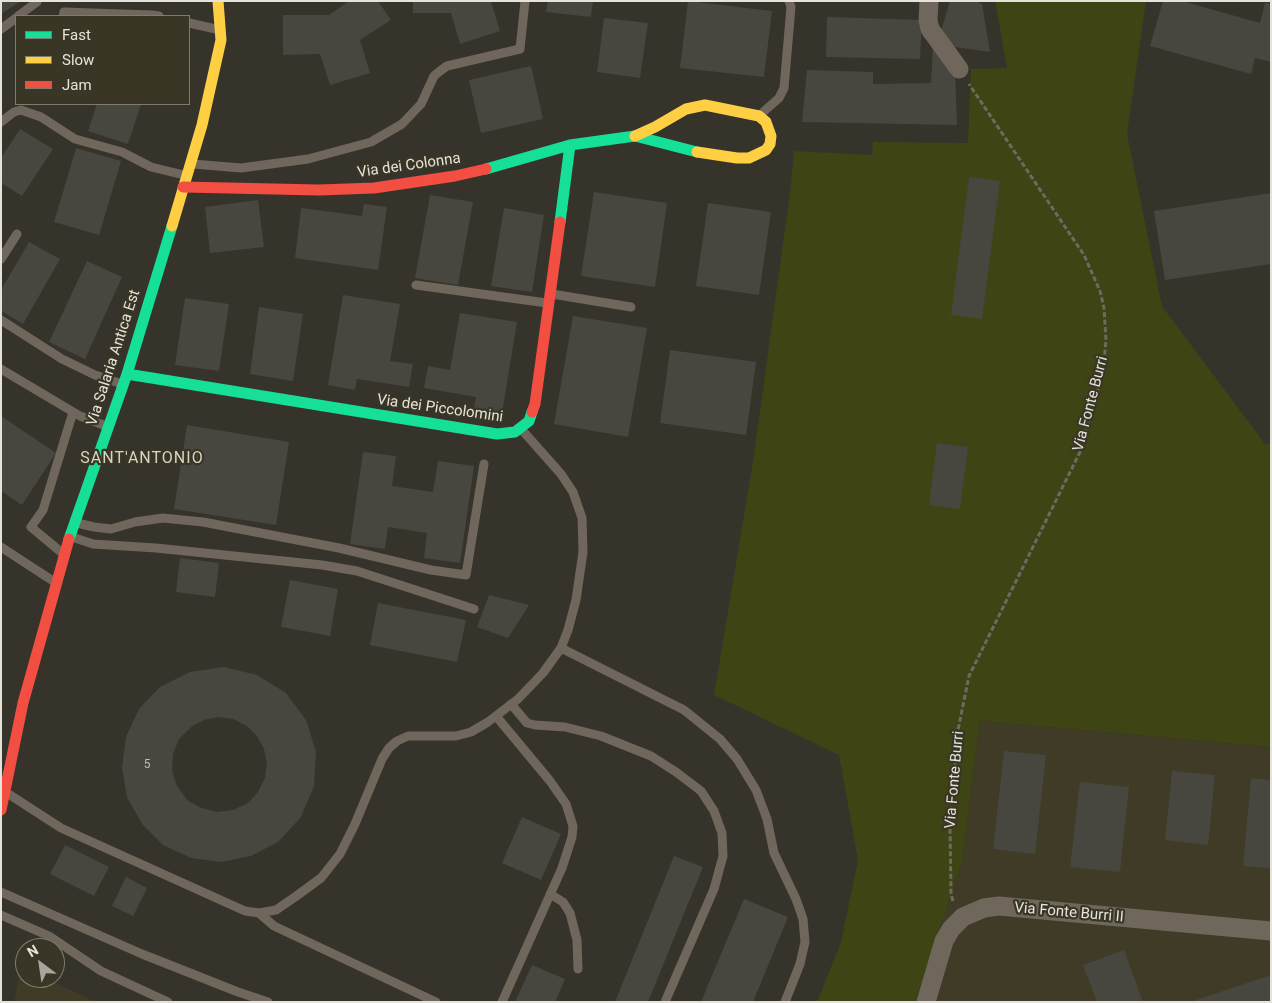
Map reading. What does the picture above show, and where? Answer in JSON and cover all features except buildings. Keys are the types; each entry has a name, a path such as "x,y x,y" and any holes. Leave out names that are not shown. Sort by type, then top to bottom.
{"street":[{"name":"Via Salaria Antica Est","path":"1,810 23,704 64,553 125,380 206,106 220,49 222,30 218,1"},
{"path":"929,1 928,20 930,29 959,69"},
{"name":"Via dei Colonna","path":"185,181 319,190 383,187 455,176 570,146 635,136 695,106 716,107 759,116 766,122 771,136 770,144 766,150 749,158 738,158 693,151 635,136"},
{"name":"Via dei Piccolomini","path":"125,380 497,434 509,434 520,429 529,421 533,411 570,146"},
{"name":"Via Fonte Burri II","path":"926,1002 944,942 951,929 958,921 976,910 999,906 1271,931"}],"lane":[{"path":"20,15 36,1"},
{"path":"190,164 241,168 308,159 371,142 402,124 421,104 434,76 448,66 520,49 525,1"},
{"path":"759,116 779,98 784,88 791,6 789,1"},
{"path":"63,15 64,12 152,15"},
{"path":"1,29 15,18"},
{"path":"190,23 222,30"},
{"path":"1,122 14,112 21,110 41,117 75,139 122,152 185,181"},
{"path":"1,259 17,234"},
{"path":"416,285 631,307"},
{"path":"1,320 62,359 95,375 125,380"},
{"path":"1,369 73,412 108,427"},
{"path":"64,553 30,527 43,510 73,412"},
{"path":"5,792 61,828 245,911 259,913 276,910 321,878 340,854 355,824 382,759 389,748 408,736 456,736 471,732 511,704 543,673 560,648 573,615 578,592 584,552 582,518 573,492 561,474 520,429"},
{"path":"75,522 94,528 111,529 135,522 163,518 203,522 339,548 431,570 466,575 484,464"},
{"path":"70,536 94,544 156,548 322,565 357,571 474,609"},
{"path":"1,547 56,582"},
{"path":"560,648 684,710 720,739 737,759 756,790 767,819 774,853 796,899 803,920 806,942 800,964 784,1002"},
{"path":"511,704 527,723 565,727 600,736 651,756 701,791 714,811 722,834 723,856 714,889 665,1002"},
{"path":"496,716 550,781 566,804 572,819 572,838 562,868 502,1002"},
{"path":"1,892 142,954 268,1002"},
{"path":"550,894 563,902 570,913 577,940 578,969"},
{"path":"259,913 274,926 436,1002"},
{"path":"1,915 50,936 102,970 168,1002"}],"path":[{"name":"Via Fonte Burri","path":"958,921 951,894 950,825 958,730 970,676 1080,452 1103,372 1106,340 1104,308 1100,291 1084,256 959,69"}],"shaded area":[{"path":"980,721 1271,747 1271,1002 915,1002 962,863"},
{"path":"65,987 96,1002 14,1002 17,988"}],"green space":[{"path":"995,1 1146,1 1127,134 1162,306 1265,444 1271,443 1271,747 980,721 962,863 915,1002 817,1002 841,942 858,860 839,755 714,695 753,461 790,193 794,151 872,155 873,142 968,143 971,69 1007,68"}],"traffic: fast":[{"path":"486,169 570,145 635,136 697,152"},
{"path":"560,222 570,145"},
{"path":"69,539 127,374 172,226"},
{"path":"127,374 497,434 515,432 529,421 532,412"}],"traffic: slow":[{"path":"172,226 202,125 221,40 218,1"},
{"path":"635,136 686,109 705,105 759,116 766,122 771,136 770,144 766,150 749,158 697,152"}],"traffic: jam":[{"path":"183,187 319,190 374,188 455,176 486,169"},
{"path":"532,412 535,404 560,222"},
{"path":"1,810 23,703 69,539"}],"district":[{"name":"SANT'ANTONIO","path":"142,459"}]}
